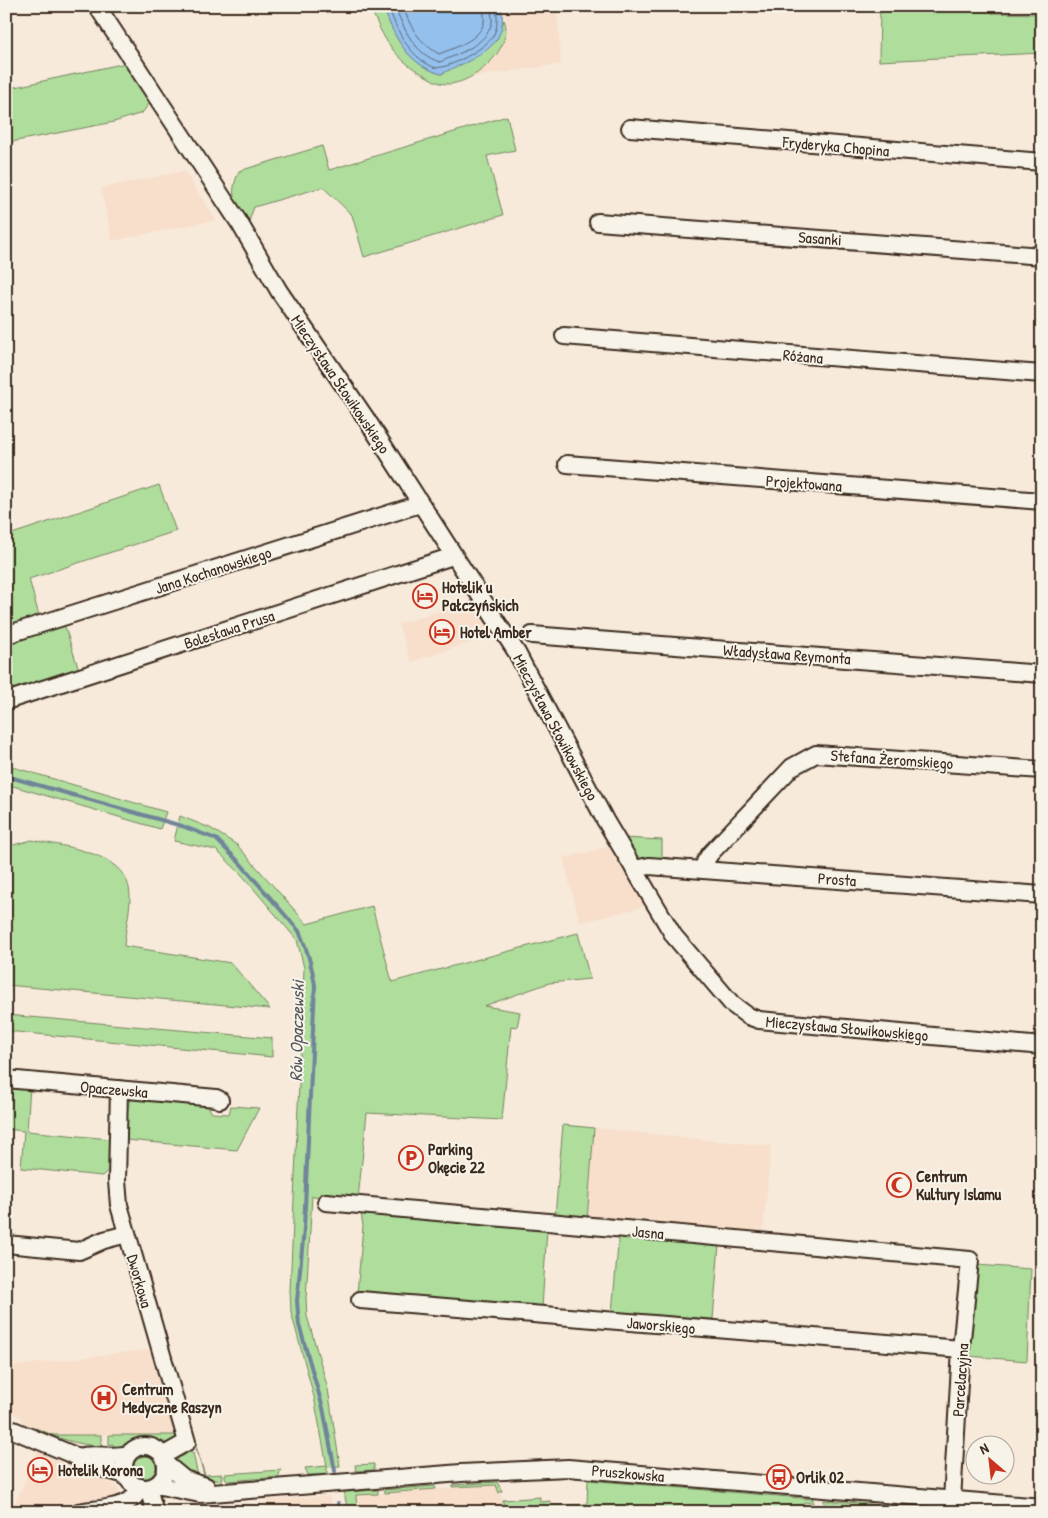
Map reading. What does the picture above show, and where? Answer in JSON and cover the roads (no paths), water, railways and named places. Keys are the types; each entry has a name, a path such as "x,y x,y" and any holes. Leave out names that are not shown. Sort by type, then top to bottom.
{"street":[{"name":"Mieczysława Słowikowskiego","path":"97,6 234,216 279,291 367,420 517,653 634,868 674,936 732,1004 748,1016 764,1021 1042,1046"},
{"name":"Fryderyka Chopina","path":"630,128 1042,162"},
{"name":"Sasanki","path":"598,222 1042,256"},
{"name":"Różana","path":"564,336 1042,374"},
{"name":"Projektowana","path":"567,464 1042,501"},
{"name":"Jana Kochanowskiego","path":"6,635 420,504"},
{"name":"Bolesława Prusa","path":"6,701 453,556"},
{"name":"Władysława Reymonta","path":"532,635 1042,674"},
{"name":"Stefana Żeromskiego","path":"705,870 705,862 710,854 792,767 816,754 1042,770"},
{"name":"Prosta","path":"634,868 649,866 1042,895"},
{"name":"Opaczewska","path":"6,1079 216,1098 220,1100"},
{"name":"Dworkowa","path":"119,1090 117,1189 119,1205 187,1440 185,1444 165,1460"},
{"name":"Jasna","path":"326,1202 970,1260"},
{"path":"6,1244 79,1251 104,1240 127,1234"},
{"name":"Parcelacyjna","path":"952,1500 970,1260"},
{"name":"Jaworskiego","path":"360,1300 962,1349"},
{"path":"6,1427 78,1457 83,1463 126,1475"},
{"path":"78,1512 124,1503 136,1496 164,1476 165,1460 156,1448 146,1445 136,1447 128,1454 124,1466 126,1475 131,1483 148,1487"},
{"path":"78,1457 89,1454 117,1456 128,1454"},
{"name":"Pruszkowska","path":"165,1460 184,1479 214,1491"},
{"name":"Pruszkowska","path":"148,1487 200,1494 214,1491 502,1470 568,1468 1042,1507"},
{"path":"148,1487 155,1512"}],"water":[{"path":"383,6 501,6 503,21 500,33 486,50 441,74 419,64 403,48 397,39"}],"waterway":[{"name":"Rów Opaczewski","path":"6,776 182,826 216,839 240,863 299,931 309,958 315,985 304,1229 297,1301 299,1325 323,1408 335,1471"},
{"name":"Rów Opaczewski","path":"338,1503 339,1512"}],"place":[{"name":"Hotelik u Pałczyńskich","path":"425,596"},
{"name":"Hotel Amber","path":"442,632"},
{"name":"Parking Okęcie 22","path":"411,1158"},
{"name":"Centrum Kultury Islamu","path":"899,1185"},
{"name":"Centrum Medyczne Raszyn","path":"104,1398"},
{"name":"Hotelik Korona","path":"40,1470"},
{"name":"Orlik 02","path":"779,1477"}]}
